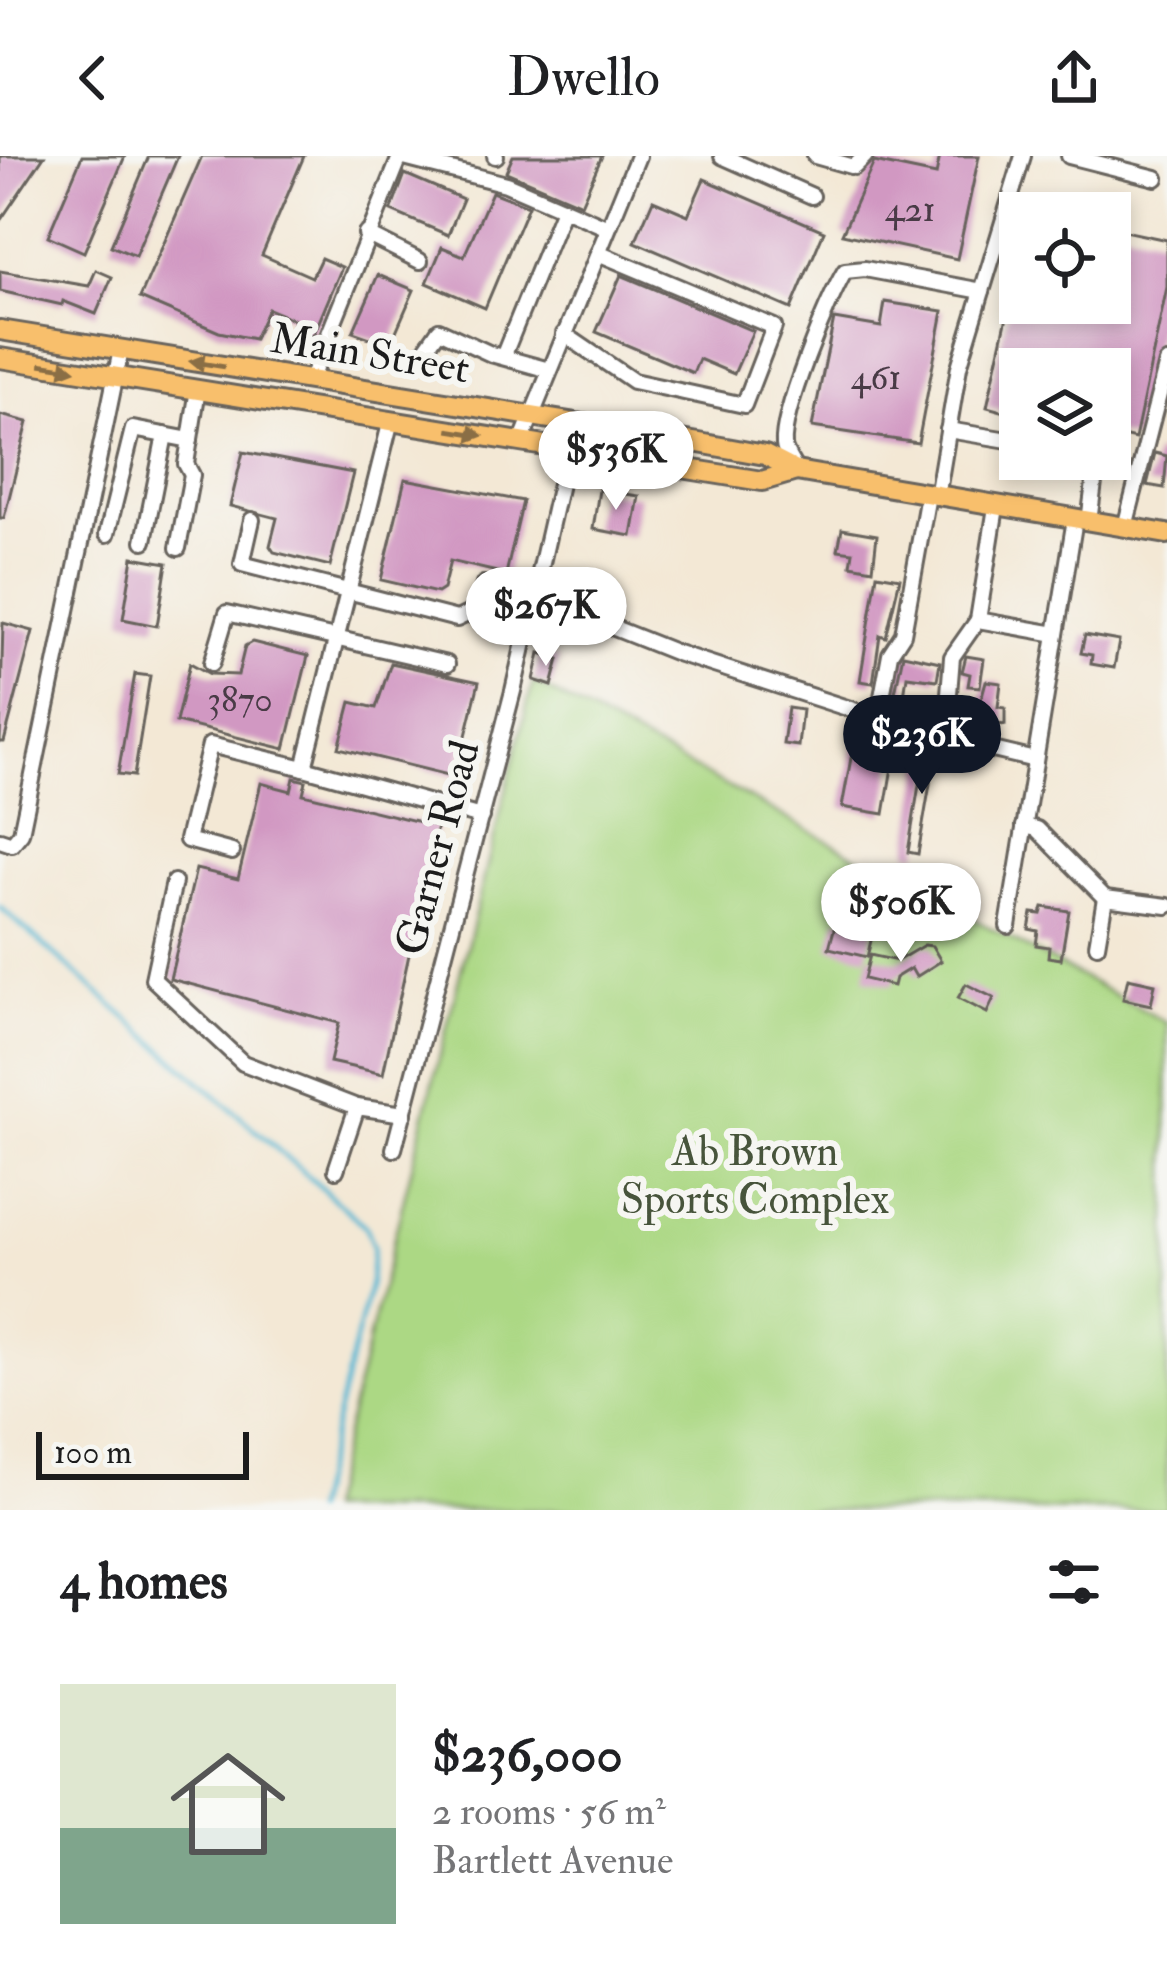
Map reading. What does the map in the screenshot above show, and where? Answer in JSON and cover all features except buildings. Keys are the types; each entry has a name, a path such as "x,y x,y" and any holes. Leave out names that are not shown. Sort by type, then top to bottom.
{"main road":[{"name":"Main Street","path":"0,330 765,455 796,471 1167,534"},
{"name":"Main Street","path":"0,358 762,481 796,471"}],"street":[{"path":"310,381 397,161 406,156 506,184 608,228"},
{"path":"521,442 638,156"},
{"path":"722,156 812,196"},
{"path":"815,156 841,168 854,167 865,156"},
{"path":"534,596 677,653 878,718 890,654 903,634 959,367 1023,156"},
{"path":"1069,156 1156,178"},
{"path":"502,357 563,209"},
{"path":"366,234 420,261"},
{"path":"564,334 632,381 744,405 774,327 598,253"},
{"path":"796,471 784,446 793,405 830,298 845,271 865,268 982,291"},
{"path":"418,360 439,330 502,357 549,370"},
{"path":"0,841 12,844 21,833 122,350"},
{"path":"1125,527 1167,363"},
{"path":"178,548 192,475 186,464 198,389"},
{"path":"304,768 391,420"},
{"name":"Garner Road","path":"394,1149 481,817 574,422"},
{"path":"107,534 133,429 190,440"},
{"path":"949,430 999,438"},
{"path":"144,541 165,435"},
{"path":"1008,926 1056,634 1092,480"},
{"path":"996,507 978,620 952,657 946,730 955,740 1035,760"},
{"path":"251,520 242,564 457,619 478,609 484,584"},
{"path":"212,663 227,613 447,664"},
{"path":"978,620 1056,634"},
{"path":"232,852 187,840 210,746 481,817"},
{"path":"1024,826 1037,830 1105,898 1167,906"},
{"path":"174,882 154,979 243,1063 357,1107 404,1114"},
{"path":"1097,945 1105,898"},
{"path":"336,1170 357,1107"}],"green space":[{"name":"Ab Brown Sports Complex","path":"533,682 1167,1023 1167,1510 326,1510"}],"waterway":[{"path":"0,907 365,1226 373,1247 370,1282 313,1510"}]}
